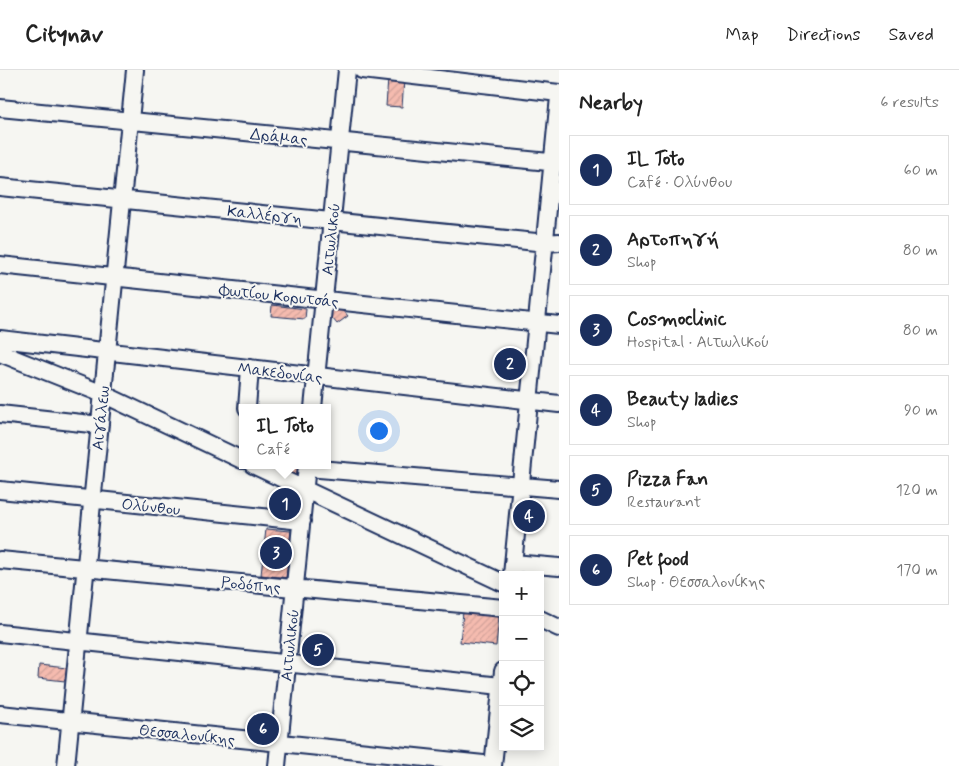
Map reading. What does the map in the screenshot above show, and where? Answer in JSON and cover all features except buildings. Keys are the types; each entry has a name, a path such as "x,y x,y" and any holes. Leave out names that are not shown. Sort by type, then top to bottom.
{"street":[{"name":"Αιγάλεω","path":"66,766 134,70"},
{"name":"Αιτωλικού","path":"313,404 347,70"},
{"path":"362,70 559,92"},
{"path":"559,97 552,242 538,322 513,569 559,567"},
{"name":"Δράμας","path":"0,108 556,163"},
{"name":"Καλλέργη","path":"0,187 552,242"},
{"name":"Φωτίου Κορυτσάς","path":"0,265 559,325"},
{"name":"Μακεδονίας","path":"0,339 559,404"},
{"path":"0,353 103,394 239,456"},
{"path":"247,404 250,368"},
{"path":"0,414 100,425"},
{"path":"331,468 559,489"},
{"path":"264,469 499,581"},
{"name":"Αιτωλικού","path":"277,766 307,469"},
{"name":"Ολύνθου","path":"0,490 302,521"},
{"name":"Ροδόπης","path":"0,560 499,608"},
{"path":"544,621 559,628"},
{"path":"0,633 287,664 499,678"},
{"path":"493,766 499,706"},
{"name":"Θεσσαλονίκης","path":"0,714 493,766"}],"place":[{"name":"Αρτοπηγή","path":"510,364"},
{"name":"IL Toto","path":"285,504"},
{"name":"Beauty ladies","path":"529,516"},
{"name":"Cosmoclinic","path":"276,553"},
{"name":"Pizza Fan","path":"318,650"},
{"name":"Pet food","path":"263,729"}]}
